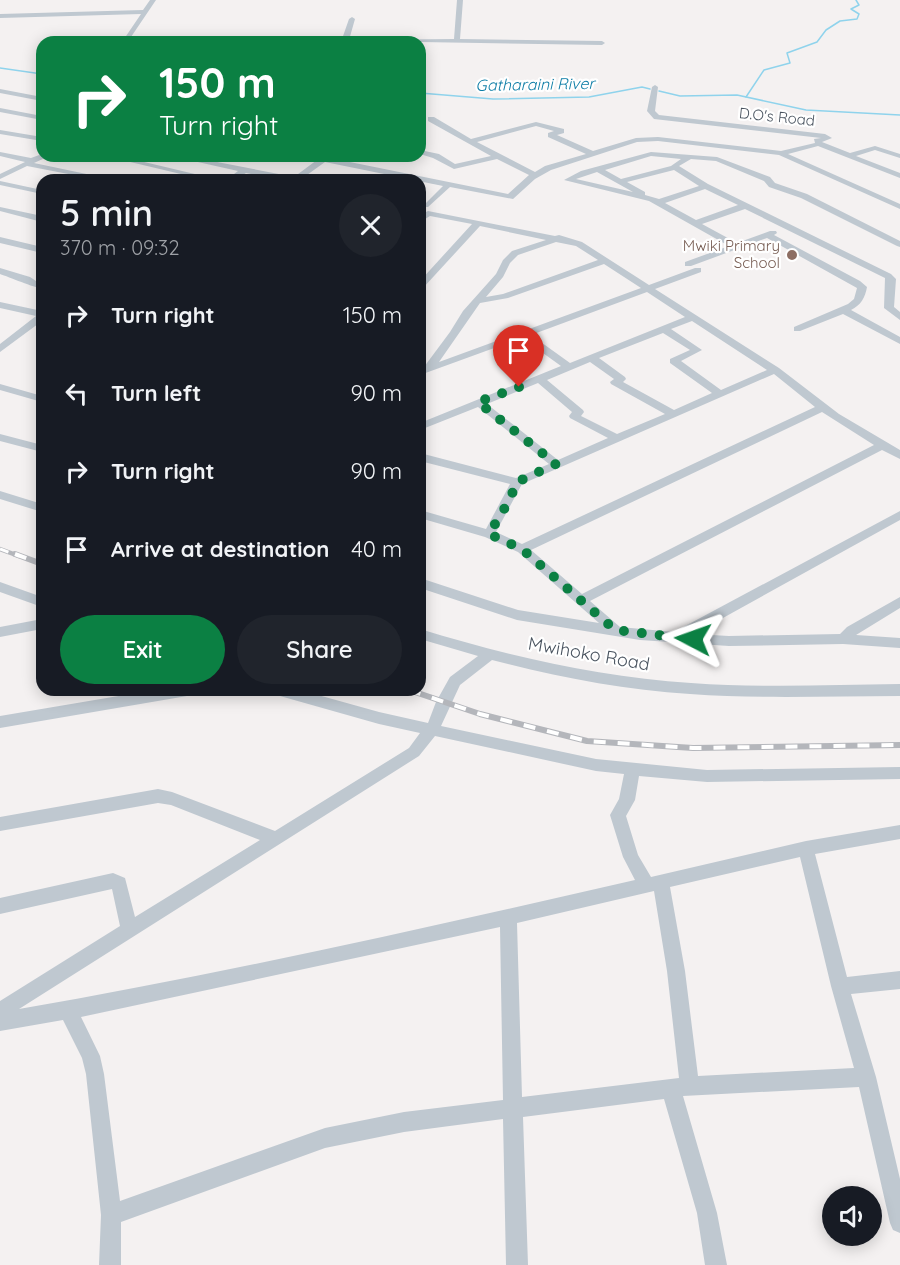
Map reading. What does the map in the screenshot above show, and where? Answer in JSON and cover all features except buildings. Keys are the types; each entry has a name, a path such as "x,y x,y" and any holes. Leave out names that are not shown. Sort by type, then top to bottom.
{"street":[{"path":"129,36 153,0"},
{"path":"457,41 460,0"},
{"path":"58,14 64,7"},
{"path":"0,16 144,12"},
{"path":"347,36 352,19"},
{"path":"426,42 602,43"},
{"name":"D.O's Road","path":"655,87 651,111 657,117 828,137 817,141 819,144 900,176"},
{"path":"0,90 36,98"},
{"path":"0,110 36,116"},
{"path":"431,119 535,175"},
{"path":"471,141 536,124 561,131 551,135 593,154"},
{"path":"0,132 36,138"},
{"path":"426,179 510,197 535,175 548,168 636,140 658,139 781,153 900,207"},
{"path":"781,153 819,144"},
{"path":"849,156 875,148 900,156"},
{"path":"426,153 454,167 498,157"},
{"path":"0,154 34,160"},
{"path":"705,186 655,201 568,180 584,173 651,154 717,159 767,179 772,185 804,196 900,244"},
{"path":"621,181 675,167 690,157"},
{"path":"0,177 34,160"},
{"path":"42,162 88,174"},
{"path":"136,162 189,174"},
{"path":"206,162 265,174"},
{"path":"303,174 320,162"},
{"path":"344,162 401,174"},
{"path":"675,167 705,186 888,276 891,279 890,308 900,316"},
{"path":"239,174 245,170"},
{"path":"600,170 735,246"},
{"path":"0,183 36,191"},
{"path":"426,205 448,184"},
{"path":"693,224 747,206"},
{"path":"0,209 36,218"},
{"path":"426,214 428,213 560,238 579,244 775,370 822,408 900,454"},
{"path":"426,279 478,223"},
{"path":"688,264 789,228"},
{"path":"767,235 862,287 857,304 796,329"},
{"path":"426,369 456,333 466,313 500,275 506,262 515,253 560,238"},
{"path":"0,240 36,249"},
{"path":"476,301 505,296 604,261"},
{"path":"426,370 698,270"},
{"path":"0,271 27,279 36,285"},
{"path":"0,305 36,314"},
{"path":"844,310 900,341"},
{"path":"426,424 693,317"},
{"path":"2,346 36,320"},
{"path":"664,329 697,350 674,361 719,393"},
{"path":"525,334 570,368"},
{"path":"593,358 621,379 615,382 672,413"},
{"path":"426,459 517,482 775,370"},
{"path":"540,379 579,412 574,416 615,438"},
{"path":"0,387 36,397"},
{"path":"478,402 556,464"},
{"path":"522,549 822,408"},
{"path":"0,436 36,448"},
{"path":"581,600 882,445"},
{"path":"489,534 509,501 517,482"},
{"path":"0,495 36,506"},
{"path":"675,638 900,515"},
{"path":"426,516 489,534 522,549 549,575 615,630"},
{"path":"426,585 517,615 675,638 729,641 843,639 900,644"},
{"path":"0,587 36,600"},
{"path":"843,639 852,631 900,602"},
{"path":"0,632 36,625"},
{"name":"Mwihoko Road","path":"426,636 488,656 551,669 661,686 830,691 900,690"},
{"path":"0,1011 275,838 392,768 414,752 433,728 443,702 455,681 488,656"},
{"path":"0,722 152,696"},
{"path":"301,696 379,718 596,765 707,776 900,773"},
{"path":"632,769 627,800 618,815 631,857 654,883 676,971 681,1087 716,1265"},
{"path":"0,824 158,796 172,799 275,838"},
{"path":"0,1022 68,1010 508,917 806,849 900,832"},
{"path":"806,849 840,986 866,1077 900,1223"},
{"path":"0,906 112,881 119,882 130,930"},
{"path":"508,917 517,1265"},
{"path":"840,986 900,980"},
{"path":"68,1010 91,1056 96,1074 111,1215 110,1265"},
{"path":"111,1215 325,1138 404,1122 681,1087 866,1077"}],"waterway":[{"path":"746,97 764,70 790,63 787,53 817,42 826,30 840,21 857,19 859,14 851,9 859,5 856,0"},
{"name":"Gatharaini River","path":"0,68 36,73"},
{"name":"Gatharaini River","path":"426,93 493,99 589,97 642,87 650,89"},
{"name":"Gatharaini River","path":"659,91 680,96 737,95 746,97"},
{"name":"Gatharaini River","path":"746,97 806,110 900,115"}],"railway":[{"path":"0,549 19,556"},
{"path":"15,554 36,562"},
{"path":"426,696 480,714 587,741 693,748 900,745"}],"place":[{"name":"Mwiki Primary School","path":"792,255"}],"route":[{"path":"519,387 478,402 556,464 517,482 509,501 489,534 522,549 549,575 615,630 640,635 693,639"}]}
